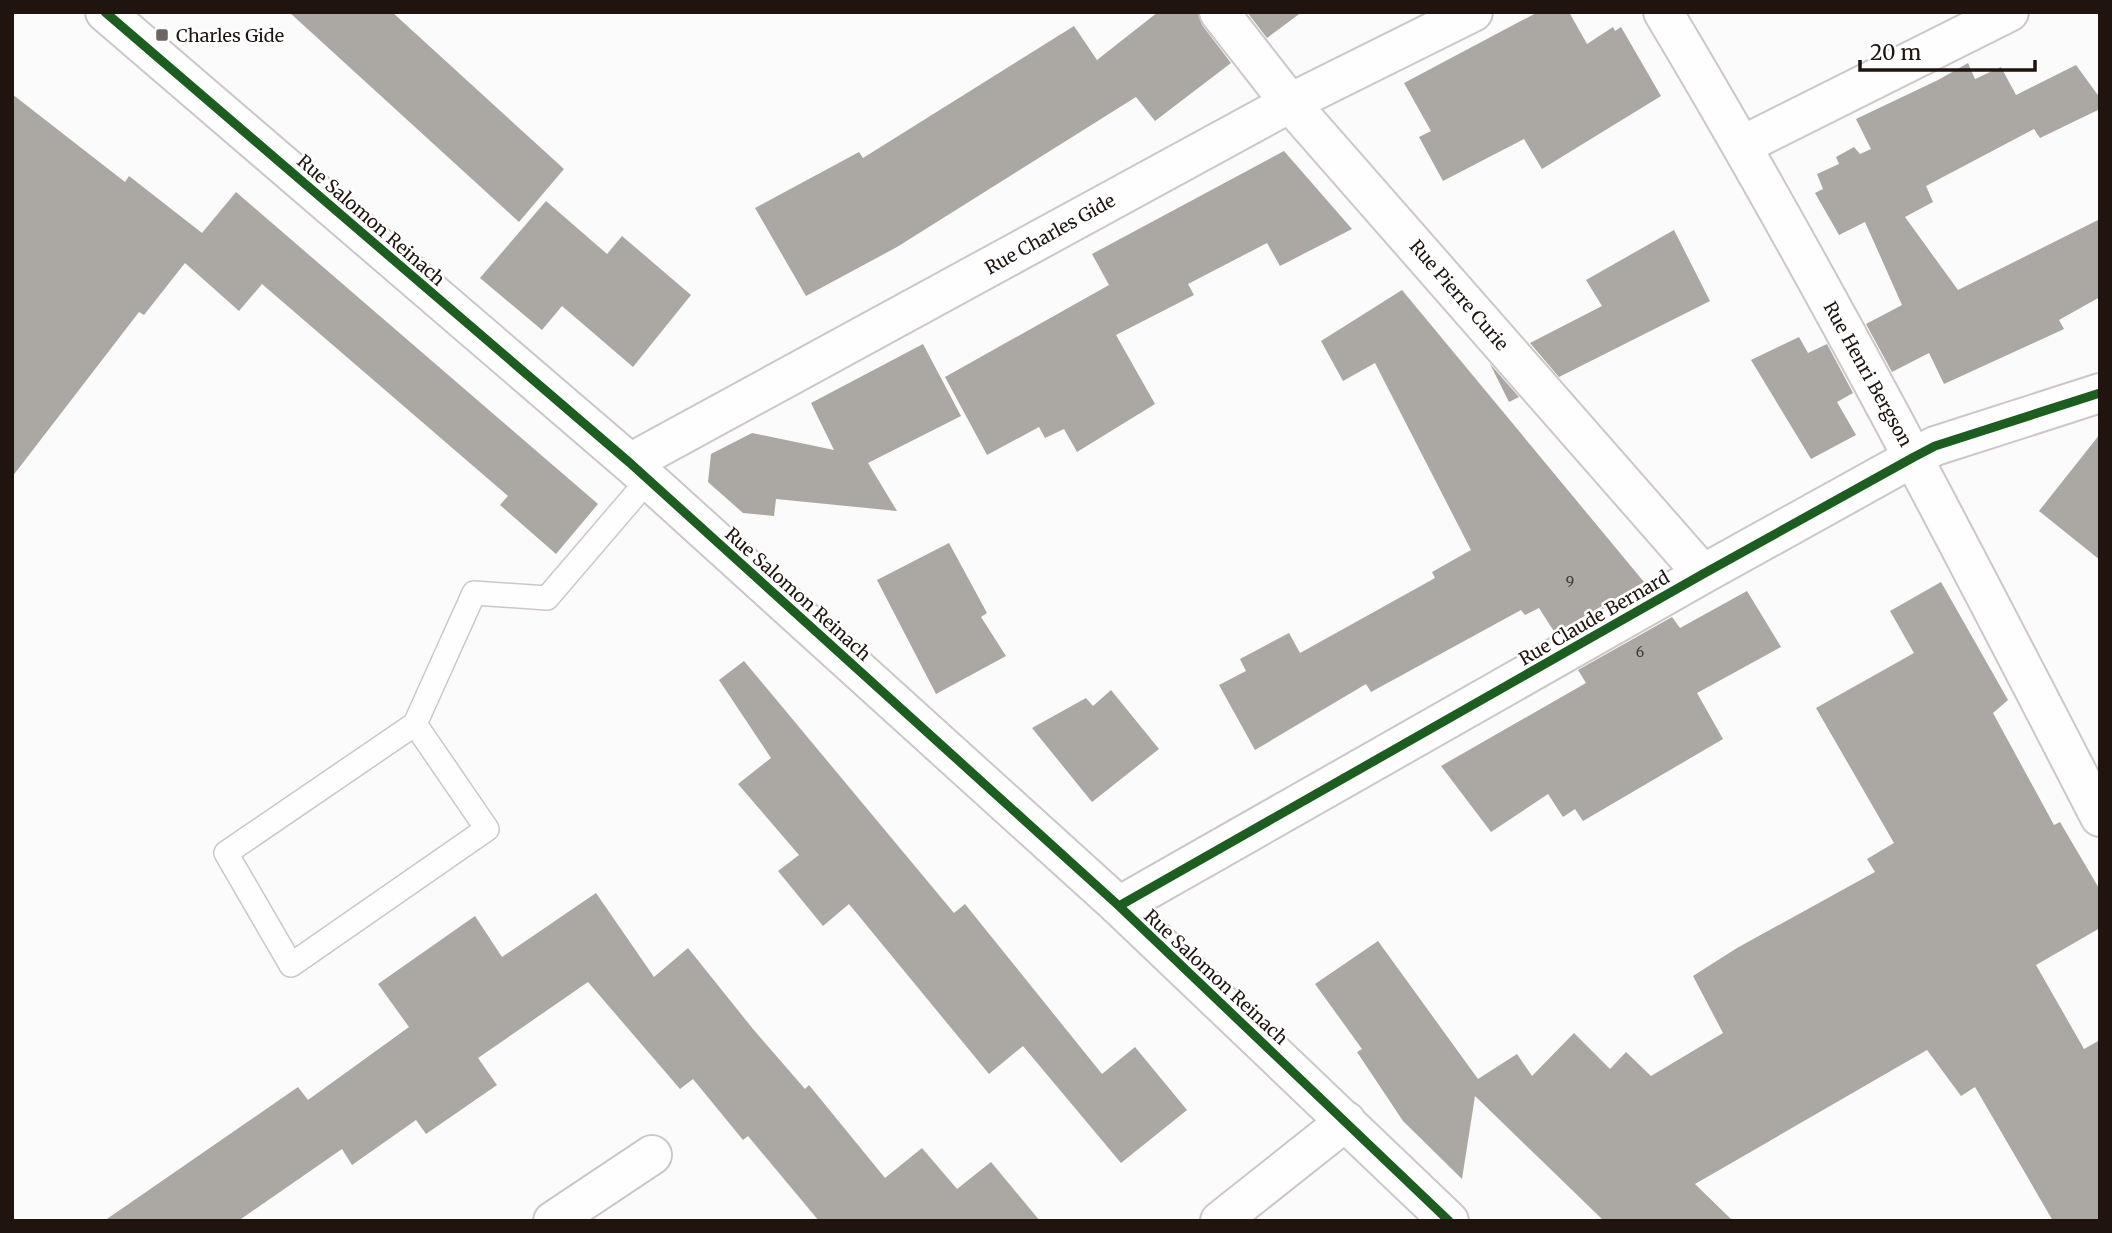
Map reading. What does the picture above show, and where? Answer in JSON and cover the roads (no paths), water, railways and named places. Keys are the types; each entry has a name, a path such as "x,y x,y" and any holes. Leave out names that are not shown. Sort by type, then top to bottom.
{"street":[{"name":"Rue Salomon Reinach","path":"105,12 639,471 1119,906 1449,1221"},
{"name":"Rue Pierre Curie","path":"1219,12 1290,103 1703,574"},
{"name":"Rue Charles Gide","path":"639,471 1290,103 1474,12"},
{"name":"Rue Henri Bergson","path":"1663,12 1743,145 1914,457 2100,817"},
{"path":"1743,145 2009,12"},
{"name":"Rue Claude Bernard","path":"1119,906 1703,574 1935,446 2100,393"},
{"path":"1220,1221 1346,1121"},
{"path":"553,1221 652,1155"}],"lane":[{"path":"415,724 487,829 291,965 226,853 415,724 474,593 547,598 639,471"}],"place":[{"name":"Charles Gide","path":"162,35"}]}
